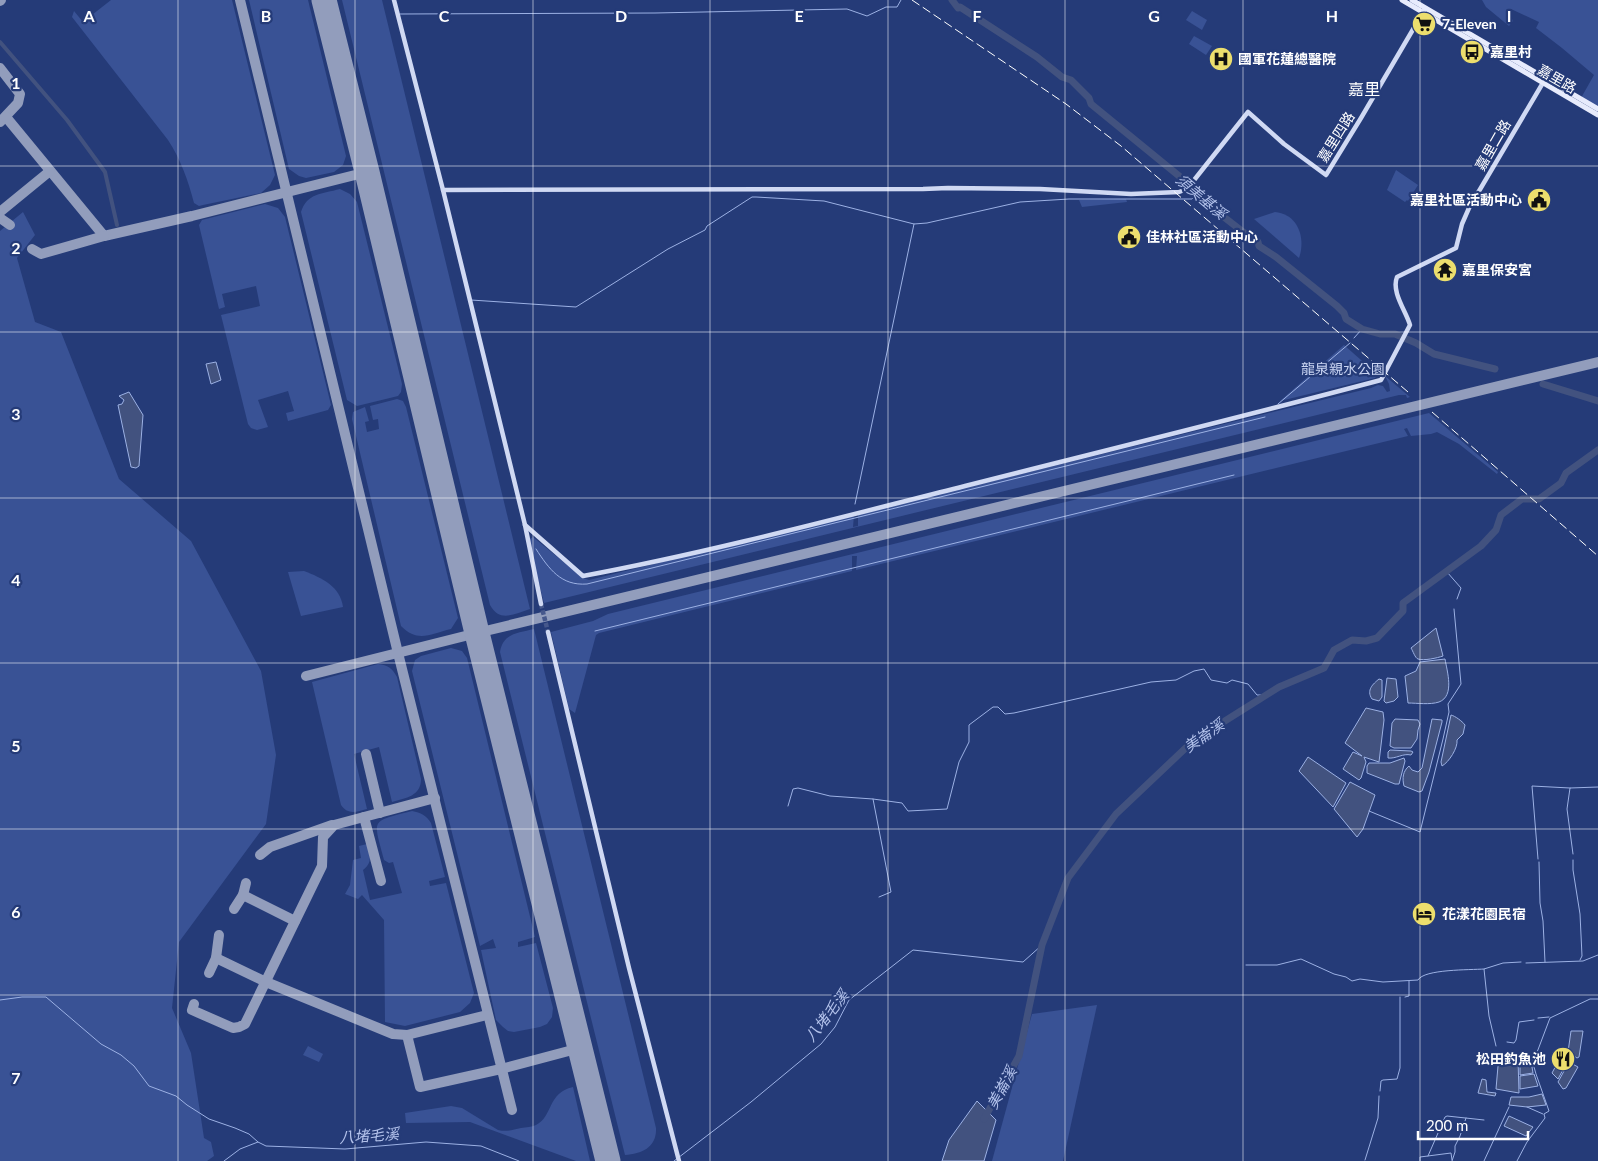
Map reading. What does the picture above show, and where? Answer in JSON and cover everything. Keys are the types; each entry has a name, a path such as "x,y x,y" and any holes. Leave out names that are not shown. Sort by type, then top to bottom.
{"main road":[{"name":"嘉里路","path":"1402,0 1424,10 1598,115"},
{"name":"嘉里路","path":"1412,0 1424,10"},
{"name":"嘉里路","path":"1544,81 1598,109"}],"street":[{"path":"394,0 443,190 524,525 541,604"},
{"name":"嘉里四路","path":"443,190 1040,188 1132,194 1179,192 1187,189 1248,112 1291,150 1326,174 1424,10"},
{"name":"嘉里二路","path":"524,525 583,576 650,564 865,512 1381,380 1405,332 1410,326 1395,289 1397,278 1456,248 1462,224 1469,208 1544,81"},
{"path":"548,632 629,968 679,1161"}],"green space":[{"path":"111,0 232,0 275,175 270,185 261,193 199,206 194,203 184,170 168,140 72,17 74,11 83,22"},
{"path":"249,0 308,0 346,156 343,165 334,172 306,178 299,176 289,169"},
{"path":"342,0 382,0 530,609 513,615 498,614 490,605"},
{"path":"1482,0 1598,0 1598,107 1581,98 1594,75 1536,28 1539,22 1511,9 1509,12 1513,21 1509,26 1486,7"},
{"path":"1192,11 1207,20 1202,30 1186,20"},
{"path":"1194,36 1212,46 1206,55 1189,44"},
{"path":"1396,170 1418,185 1408,201 1405,202 1387,190"},
{"path":"340,189 350,194 357,202 402,384 401,392 398,396 357,406 347,400 301,212 307,201 316,195"},
{"path":"1126,199 1127,202 1082,207 1079,200"},
{"path":"265,204 278,208 285,217 331,405 328,410 288,421 286,413 294,411 288,391 258,400 268,427 257,430 251,428 248,424 221,315 260,306 256,286 222,294 225,307 219,309 199,225 202,220"},
{"path":"23,212 35,235 17,258 35,322 61,332 119,479 191,541 261,671 276,755 266,824 179,942 172,1008 191,1053 204,1138 211,1142 214,1156 207,1161 0,1161 0,231"},
{"path":"1275,212 1289,217 1295,222 1301,235 1299,258 1254,219"},
{"name":"龍泉親水公園","path":"1344,345 1378,375 1375,378 1280,401"},
{"path":"1385,376 1410,397 1407,398 1406,395 1399,395 544,603 528,540 533,537 583,578 589,580 854,515 853,527 858,526 858,514 1378,385 1383,386 1387,392 1390,391"},
{"path":"397,399 403,401 406,407 458,618 451,629 424,636 413,634 401,626 352,419 353,412 365,407 369,421 365,422 367,432 379,429 378,419 373,420 370,406"},
{"path":"1429,413 1498,472 1497,474 1459,444 1437,432 1411,436 1407,428 1404,429 1408,436 856,570 857,556 852,556 852,571 599,633 596,635 575,713 569,709 551,632 593,621 608,614"},
{"path":"304,571 323,580 334,588 343,607 301,616 288,572"},
{"path":"534,629 656,1128 656,1135 651,1145 637,1153 625,1155 500,652 504,641 508,637"},
{"path":"451,648 462,651 467,658 535,937 518,942 518,947 536,943 553,1008 552,1017 547,1024 540,1027 514,1032 508,1031 496,1020 481,950 496,948 493,939 480,946 412,671 415,660 421,656"},
{"path":"378,664 389,668 397,677 421,779 420,785 416,793 392,802 379,747 354,754 367,809 356,812 349,811 341,805 312,682"},
{"path":"412,811 423,815 431,823 445,877 429,881 430,886 446,883 474,993 470,1003 460,1012 405,1026 385,1022 384,920 362,895 358,899 345,894 350,885 353,860 361,858 359,846 367,844 370,855 368,864 363,870 370,900 402,893 393,862 389,863 384,860 377,829 378,824 382,820"},
{"path":"1097,1005 1063,1161 992,1161 1032,1014"},
{"path":"308,1046 323,1054 319,1062 303,1055"},
{"path":"573,1087 590,1161 576,1161 470,1122 406,1123 405,1113 451,1106 462,1108 498,1130 504,1131 533,1126 545,1117 559,1094"}],"shaded area":[{"path":"216,362 221,380 211,384 206,364"},
{"path":"129,392 143,415 139,466 136,468 131,467 118,405 122,404 124,400 119,396"},
{"path":"1436,628 1443,656 1421,660 1417,658 1411,648"},
{"path":"1445,659 1449,683 1444,699 1432,703 1408,703 1405,676 1416,671 1420,662"},
{"path":"1387,678 1396,679 1398,697 1394,701 1386,703 1384,701"},
{"path":"1379,679 1382,680 1382,697 1379,701 1372,699 1370,690"},
{"path":"1366,708 1383,712 1384,720 1379,762 1364,757 1366,762 1359,780 1343,769 1353,752 1362,756 1345,743"},
{"path":"1451,715 1465,725 1463,734 1457,740 1456,747 1442,766 1441,762"},
{"path":"1395,719 1418,720 1420,724 1417,739 1411,748 1394,748 1390,746 1392,723"},
{"path":"1432,719 1442,720 1442,722 1429,772 1422,791 1419,792 1404,786 1403,780 1405,770 1409,766 1412,770 1418,772 1422,768"},
{"path":"1390,750 1413,752 1411,755 1388,758"},
{"path":"1308,757 1346,783 1333,807 1299,771"},
{"path":"1404,758 1405,761 1399,784 1367,773 1369,763 1390,763"},
{"path":"1350,782 1375,795 1363,829 1357,837 1334,809"},
{"path":"1571,1031 1583,1031 1579,1057 1577,1058 1568,1052"},
{"path":"1508,1058 1518,1059 1519,1093 1496,1089 1498,1066"},
{"path":"1520,1059 1531,1061 1533,1073 1520,1075"},
{"path":"1559,1060 1566,1064 1558,1079 1552,1073"},
{"path":"1569,1062 1578,1067 1566,1088 1563,1089 1558,1082"},
{"path":"1534,1074 1538,1086 1520,1089 1520,1076"},
{"path":"1482,1079 1486,1080 1487,1092 1496,1093 1495,1096 1478,1093"},
{"path":"1542,1094 1546,1105 1527,1107 1509,1105 1511,1097 1529,1097"},
{"path":"977,1101 996,1120 984,1161 942,1161 949,1140"},
{"path":"1509,1116 1533,1127 1526,1136 1504,1126"}],"waterway":[{"path":"400,14 655,13 847,9 867,16 886,7 897,7 901,0"},
{"name":"須美基溪","path":"952,0 958,8 960,7 1037,57 1062,77 1071,80 1089,98 1091,104 1184,180 1197,194 1214,205 1220,214 1251,236 1258,242 1259,246 1276,257 1337,306 1344,313 1346,319 1362,329 1380,334 1395,334 1416,343 1434,354 1495,369"},
{"path":"0,42 67,120 105,172 117,225"},
{"path":"471,300 576,307 668,249 705,230 707,226 752,197 824,201 914,224 927,223 1020,202 1069,199 1192,199 1197,194"},
{"path":"855,504 914,224"},
{"path":"1354,338 1362,329"},
{"path":"1278,404 1350,343"},
{"name":"須美基溪","path":"1543,384 1598,401"},
{"path":"536,549 557,575 570,582 587,584 1265,417"},
{"name":"美崙溪","path":"984,1119 1019,1056 1042,945 1068,878 1116,814 1193,741 1279,687 1324,668 1334,650 1352,640 1366,641 1377,638 1403,611 1403,603 1481,546 1496,530 1501,515 1522,499 1539,499 1561,483 1566,473 1598,450"},
{"path":"595,631 1234,475"},
{"path":"1447,572 1461,588 1457,599"},
{"path":"1369,811 1420,832 1449,712 1448,704 1461,684 1454,609"},
{"path":"788,806 793,789 798,788 830,796 902,803 908,811 947,809 959,762 969,742 969,725 993,707 998,707 1005,714 1014,713 1151,682 1176,680 1194,671 1204,669 1211,680 1227,683 1232,680 1248,684 1257,695 1266,695"},
{"path":"1538,859 1532,786 1570,788"},
{"path":"1573,854 1567,809 1570,788 1598,787"},
{"path":"873,799 891,892 879,897"},
{"path":"1573,860 1580,914 1582,956 1580,960"},
{"path":"1539,862 1545,962"},
{"name":"八堵毛溪","path":"674,1161 751,1102 821,1044 835,1027 849,1000 913,950 1023,962 1042,945"},
{"path":"1526,963 1583,961 1598,955"},
{"path":"1246,965 1277,965 1301,959 1352,981 1360,979 1383,982 1418,980 1422,976 1438,972 1484,969"},
{"path":"1496,1046 1489,1016 1484,969 1503,963 1521,962"},
{"path":"1405,997 1409,996 1409,981"},
{"path":"0,1000 22,997 46,997 101,1044 121,1055 134,1066 149,1086 176,1096 209,1119 249,1134 258,1142"},
{"path":"1380,1091 1381,1081 1397,1079 1400,1068 1400,997"},
{"path":"1536,1055 1550,1018 1590,999 1598,999"},
{"path":"1538,1018 1549,1017"},
{"path":"1507,1042 1514,1043 1516,1040 1519,1022 1534,1020"},
{"path":"1517,1161 1527,1142 1545,1118 1544,1114 1549,1111 1532,1060"},
{"path":"1365,1160 1378,1118 1379,1096"},
{"path":"1484,1161 1509,1107"},
{"path":"1527,1107 1543,1114"},
{"path":"1428,1156 1445,1117 1484,1120"},
{"path":"1452,1161 1455,1146 1466,1118"},
{"name":"八堵毛溪","path":"224,1161 240,1149 258,1142 266,1146 345,1149 426,1142 481,1146 519,1161"},
{"path":"1420,1161 1420,1157 1451,1153 1452,1160"}],"taxiway":[{"path":"240,0 398,653 512,1110"},
{"path":"0,68 20,94 18,103 0,122"},
{"path":"6,117 104,236 367,172"},
{"path":"0,212 50,171"},
{"path":"0,218 10,225"},
{"path":"32,249 41,254 104,236"},
{"path":"306,676 1598,362"},
{"path":"366,754 380,813"},
{"path":"194,1004 192,1010 233,1028 245,1024 322,866 323,837 334,825 435,798"},
{"path":"364,817 381,881"},
{"path":"260,855 270,847 332,825"},
{"path":"234,909 243,895 246,883"},
{"path":"243,895 295,921"},
{"path":"209,973 216,958 219,935"},
{"path":"216,958 266,982 393,1034 407,1035 487,1015"},
{"path":"407,1035 420,1087 501,1069 580,1048"}],"runway":[{"path":"324,0 477,633 608,1161"}],"tunnel":[{"path":"541,604 548,632"}],"railway":[{"path":"912,0 1066,104 1121,146 1408,392"},
{"path":"1432,412 1598,556"}],"place":[{"name":"7-Eleven","path":"1424,24"},
{"name":"嘉里村","path":"1472,52"},
{"name":"國軍花蓮總醫院","path":"1221,59"},
{"name":"嘉里社區活動中心","path":"1539,200"},
{"name":"佳林社區活動中心","path":"1129,237"},
{"name":"嘉里保安宮","path":"1445,270"},
{"name":"花漾花園民宿","path":"1424,914"},
{"name":"松田釣魚池","path":"1563,1059"}],"district":[{"name":"嘉里","path":"1364,89"}]}
